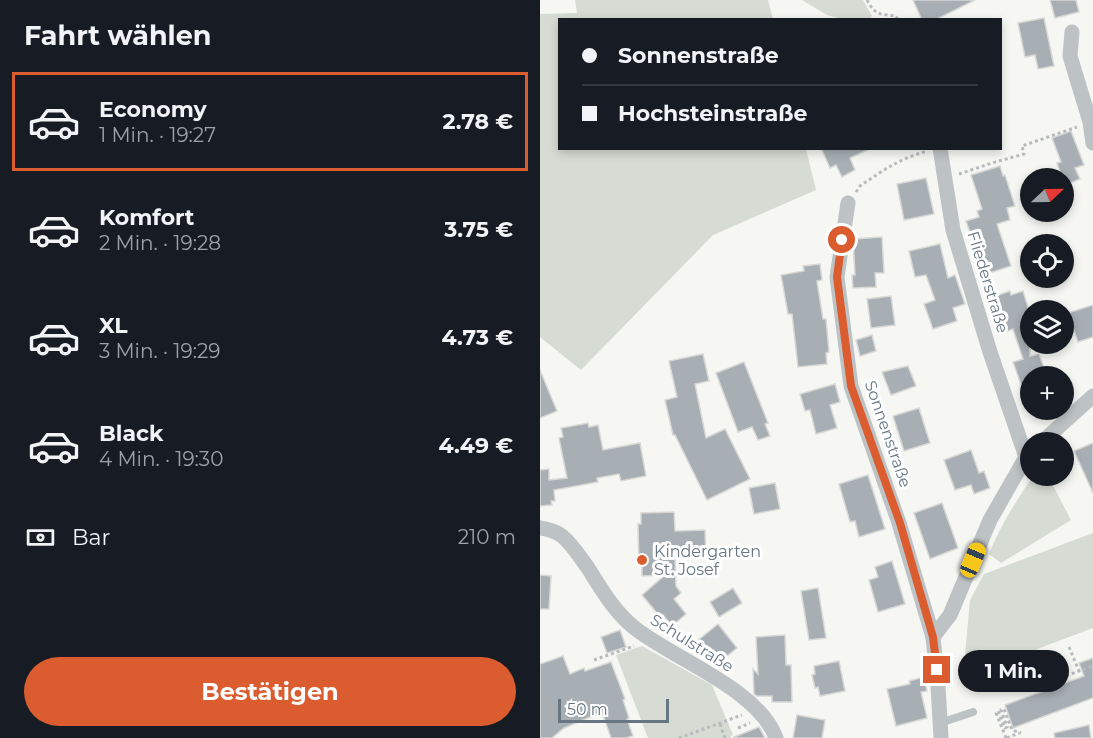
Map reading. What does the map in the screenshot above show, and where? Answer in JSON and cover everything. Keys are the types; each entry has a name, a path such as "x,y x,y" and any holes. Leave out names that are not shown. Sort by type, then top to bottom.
{"street":[{"path":"1072,32 1070,57 1090,122 1093,143"},
{"name":"Fliederstraße","path":"934,150 953,230 990,352 1020,433"},
{"name":"Sonnenstraße","path":"848,203 837,277 851,386 900,523 933,637 940,730"},
{"path":"1053,432 1093,396"},
{"path":"933,637 950,615 990,520 1020,469"},
{"name":"Schulstraße","path":"540,528 561,535 568,542 609,600 635,628 752,704 772,727 776,738"}],"lane":[{"path":"940,730 973,712"}],"path":[{"path":"867,0 872,10 878,14 897,18"},
{"path":"961,173 1024,154 1022,146 1090,122"},
{"path":"864,183 893,163 934,150"},
{"path":"594,660 641,643"},
{"path":"1069,647 1079,671"},
{"path":"1038,686 1093,666"},
{"path":"1004,709 1012,730 1021,733 1007,738 996,713 998,711 1005,728 1007,727 1001,710 1004,709"},
{"path":"679,738 727,721"},
{"path":"720,724 724,738"}],"shaded area":[{"path":"575,0 768,0 773,18 558,18 558,150 806,150 816,190 713,235 581,370 540,337 540,14 577,13"},
{"path":"802,0 863,0 872,16 871,18 838,18 827,15"},
{"path":"1027,486 1053,486 1071,520 1001,563 989,554 1009,514"},
{"path":"1093,533 1093,628 963,677 970,600 984,574"},
{"path":"642,646 712,685 733,735 731,738 648,738 616,655"}],"building":[{"path":"913,0 975,0 939,18 921,18"},
{"path":"1050,0 1076,0 1079,12 1055,18"},
{"path":"1044,18 1054,66 1038,69 1035,55 1025,57 1018,23"},
{"path":"1071,131 1084,165 1075,168 1080,179 1074,181 1074,168 1059,168 1057,163 1061,162 1052,138"},
{"path":"822,150 868,150 850,158 855,170 842,177 836,165 830,168"},
{"path":"1000,166 1015,206 1007,208 1010,220 997,224 1011,266 986,274 974,234 971,235 966,221 979,217 977,211 982,209 971,175"},
{"path":"926,178 934,214 904,220 897,184"},
{"path":"882,237 884,273 875,273 876,287 853,288 852,275 855,275 853,239"},
{"path":"940,244 948,278 955,275 965,304 953,308 957,321 933,329 924,304 935,300 926,275 915,277 909,251"},
{"path":"820,264 822,280 817,281 823,319 826,319 829,352 826,353 827,364 798,367 792,314 788,314 781,275 804,271 803,266"},
{"path":"1010,291 1011,295 1023,291 1026,300 1020,300 1020,350 1013,329 1003,333 993,297"},
{"path":"891,296 895,325 871,328 867,299"},
{"path":"1093,305 1093,337 1078,342 1074,330 1074,311"},
{"path":"872,335 876,351 860,356 856,340"},
{"path":"703,354 709,381 695,384 706,438 725,429 750,479 707,500 673,435 665,400 677,397 669,361"},
{"path":"1021,354 1030,354 1030,356 1039,354 1043,366 1020,366 1020,382 1013,362 1023,359"},
{"path":"744,362 768,423 765,424 770,436 758,440 752,427 738,432 716,373"},
{"path":"908,366 916,386 891,395 882,372"},
{"path":"540,370 557,411 540,418"},
{"path":"835,384 840,402 830,405 837,428 816,434 810,410 805,411 800,394"},
{"path":"919,408 930,443 904,451 893,416"},
{"path":"588,423 589,427 598,425 603,450 640,443 646,476 621,481 619,474 597,478 598,482 554,490 555,501 551,501 552,505 540,506 540,470 549,469 549,480 567,478 559,438 563,437 561,428"},
{"path":"1093,443 1093,493 1074,451"},
{"path":"971,450 979,473 984,471 990,488 974,494 971,485 955,490 944,460"},
{"path":"868,475 885,529 859,537 855,521 850,522 839,484"},
{"path":"775,483 780,509 754,514 749,488"},
{"path":"942,503 958,548 930,559 914,513"},
{"path":"674,512 675,531 705,530 706,557 675,557 676,586 681,593 674,599 686,614 672,626 663,615 661,618 642,595 665,575 642,576 642,565 639,565 638,524 641,524 641,513"},
{"path":"892,561 905,604 878,612 869,580 878,577 875,567"},
{"path":"540,575 551,576 549,609 540,609"},
{"path":"733,588 742,603 719,617 710,602"},
{"path":"818,588 826,638 809,640 801,591"},
{"path":"718,624 737,648 716,665 697,641"},
{"path":"620,630 626,647 607,653 601,637"},
{"path":"785,635 786,665 791,665 792,702 772,702 772,696 754,694 753,669 758,674 756,637"},
{"path":"563,656 570,674 584,668 585,671 611,662 625,699 623,700 629,718 627,719 633,736 611,738 602,712 564,728 552,738 540,738 540,664"},
{"path":"1093,658 1093,698 1013,728 1005,705 1084,676 1079,663"},
{"path":"839,661 845,691 820,696 818,687 815,688 812,675 815,674 814,666"},
{"path":"924,677 927,691 921,692 927,718 896,726 887,689 910,684 909,681"},
{"path":"797,715 825,720 822,738 793,738"},
{"path":"1089,725 1091,738 1055,738 1054,733"},
{"path":"759,727 765,738 734,738 734,737"}],"place":[{"name":"Kindergarten St. Josef","path":"642,560"}],"route":[{"path":"842,240 837,277 851,386 900,523 933,637 937,670"}]}
